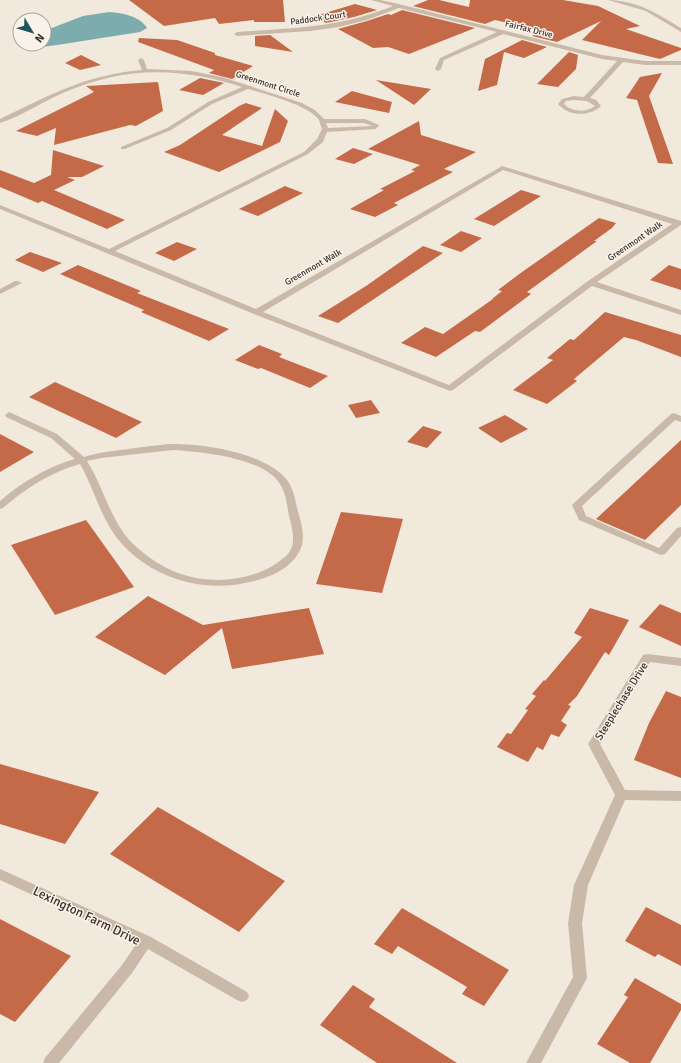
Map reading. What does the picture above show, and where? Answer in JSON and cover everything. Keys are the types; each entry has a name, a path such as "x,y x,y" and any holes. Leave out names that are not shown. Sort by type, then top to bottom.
{"street":[{"name":"Fairfax Drive","path":"374,0 621,60 645,63 681,63"},
{"path":"611,0 648,10 681,30"},
{"name":"Paddock Court","path":"237,34 308,29 337,25 368,18 399,6"},
{"path":"438,69 442,60 502,32"},
{"path":"141,60 145,71"},
{"path":"585,99 595,102 598,106 593,110 581,112 569,110 561,104 564,100 568,99 585,99 621,60"},
{"name":"Greenmont Circle","path":"0,121 80,84 110,75 145,71 172,71 198,74 247,87 302,104 315,112 323,121"},
{"path":"123,148 169,129 210,104 247,87"},
{"path":"108,252 306,153 320,142 325,130 323,121 365,121 376,125 374,128 368,129 325,130"},
{"name":"Greenmont Walk","path":"0,207 257,312 450,388 592,283 678,223 502,168 257,312"},
{"path":"0,292 18,283"},
{"path":"592,283 681,313"},
{"path":"0,506 13,494 32,481 82,460 107,454 173,447 197,448 243,458 262,466 282,479 292,502 298,535 295,552 281,567 259,578 231,582 203,582 177,576 156,566 139,554 124,540 109,520 90,472 82,460 54,436 9,415"},
{"path":"681,419 674,416 577,505 582,518 661,552 681,530"},
{"name":"Steeplechase Drive","path":"621,795 594,744 647,658 681,662"},
{"path":"533,1063 580,978 575,923 581,885 621,795 681,796"},
{"name":"Lexington Farm Drive","path":"0,874 146,941 128,968 50,1063"},
{"path":"146,941 242,996"}],"water":[{"path":"109,12 125,14 140,21 147,28 140,32 52,46 52,28 83,16"}],"building":[{"path":"129,0 283,0 285,22 254,22 254,20 219,24 215,18 164,26"},
{"path":"428,0 439,0 469,7 470,0 563,0 598,6 640,26 626,29 681,48 681,50 660,59 582,40 601,21 557,42 532,36 542,31 495,20 485,24 413,6"},
{"path":"355,4 377,10 326,23 315,16"},
{"path":"402,10 475,28 409,54 388,47 373,48 338,29 388,14 391,15"},
{"path":"270,35 293,52 255,46 255,36"},
{"path":"139,38 177,40 215,53 215,55 253,66 232,79 209,73 214,70 138,42"},
{"path":"522,40 547,47 524,58 504,52 497,85 478,91 485,59"},
{"path":"569,52 578,55 576,69 558,87 537,84"},
{"path":"81,55 101,65 80,70 65,63"},
{"path":"662,73 649,96 673,164 658,163 637,100 626,98 640,77"},
{"path":"200,78 224,83 203,95 179,90"},
{"path":"376,80 431,89 414,105"},
{"path":"158,82 163,111 136,126 130,125 54,145 56,128 37,136 16,131 94,92 86,86"},
{"path":"352,91 392,102 389,113 335,102"},
{"path":"246,103 262,108 222,135 262,146 275,109 288,121 280,142 219,172 164,152 180,145 239,106"},
{"path":"419,121 421,135 476,152 444,169 453,172 394,203 398,205 375,217 350,209 384,190 380,189 415,171 411,170 420,165 368,149"},
{"path":"353,148 373,154 354,164 335,159"},
{"path":"53,150 104,166 82,177 67,177 75,180 54,190 125,220 107,229 42,201 38,203 0,187 0,170 34,183 51,175"},
{"path":"285,186 303,193 258,216 239,209"},
{"path":"521,190 541,196 494,226 474,219"},
{"path":"599,218 616,223 612,228 594,241 597,241 527,292 531,294 480,332 475,331 436,357 401,343 425,327 443,334 493,299 502,291 498,290 522,272"},
{"path":"461,231 482,238 461,252 440,245"},
{"path":"177,242 197,249 174,261 155,253"},
{"path":"423,246 443,253 338,323 318,316 366,286"},
{"path":"30,252 62,263 43,272 15,260"},
{"path":"78,265 141,291 137,293 229,329 209,341 141,312 144,310 60,274"},
{"path":"669,265 681,269 681,290 650,280"},
{"path":"605,312 681,335 681,357 624,337 574,379 577,381 547,404 513,390 553,360 547,358 570,339 574,340"},
{"path":"259,345 282,354 279,357 328,376 310,388 261,368 258,369 235,360"},
{"path":"55,382 142,422 116,438 29,397"},
{"path":"371,400 380,413 356,418 348,405"},
{"path":"505,415 528,429 501,443 478,428"},
{"path":"423,426 442,432 427,448 407,442"},
{"path":"0,434 34,452 0,472"},
{"path":"681,440 681,505 645,540 596,519"},
{"path":"341,512 403,519 382,593 316,584"},
{"path":"86,520 134,587 55,615 11,545"},
{"path":"148,596 203,625 309,608 324,654 232,669 222,628 165,675 95,637"},
{"path":"660,604 681,613 681,646 639,627"},
{"path":"590,608 629,620 609,655 605,652 577,696 568,705 571,706 561,721 567,725 559,737 551,734 543,750 537,747 528,762 497,747 507,733 511,734 528,710 525,709 536,696 532,694 544,680 545,681 582,637 574,633"},
{"path":"666,691 681,697 681,778 634,760 649,723"},
{"path":"0,764 99,792 65,844 0,824"},
{"path":"158,807 285,881 239,932 110,854"},
{"path":"646,907 681,925 681,966 658,954 655,957 625,941"},
{"path":"402,908 509,970 484,1006 462,994 467,987 398,946 392,954 374,944"},
{"path":"0,919 71,956 15,1022 0,1014"},
{"path":"635,978 681,1004 681,1010 650,1063 630,1063 597,1044 628,997 624,995"},
{"path":"353,985 375,999 369,1007 457,1063 377,1063 320,1025"}]}
